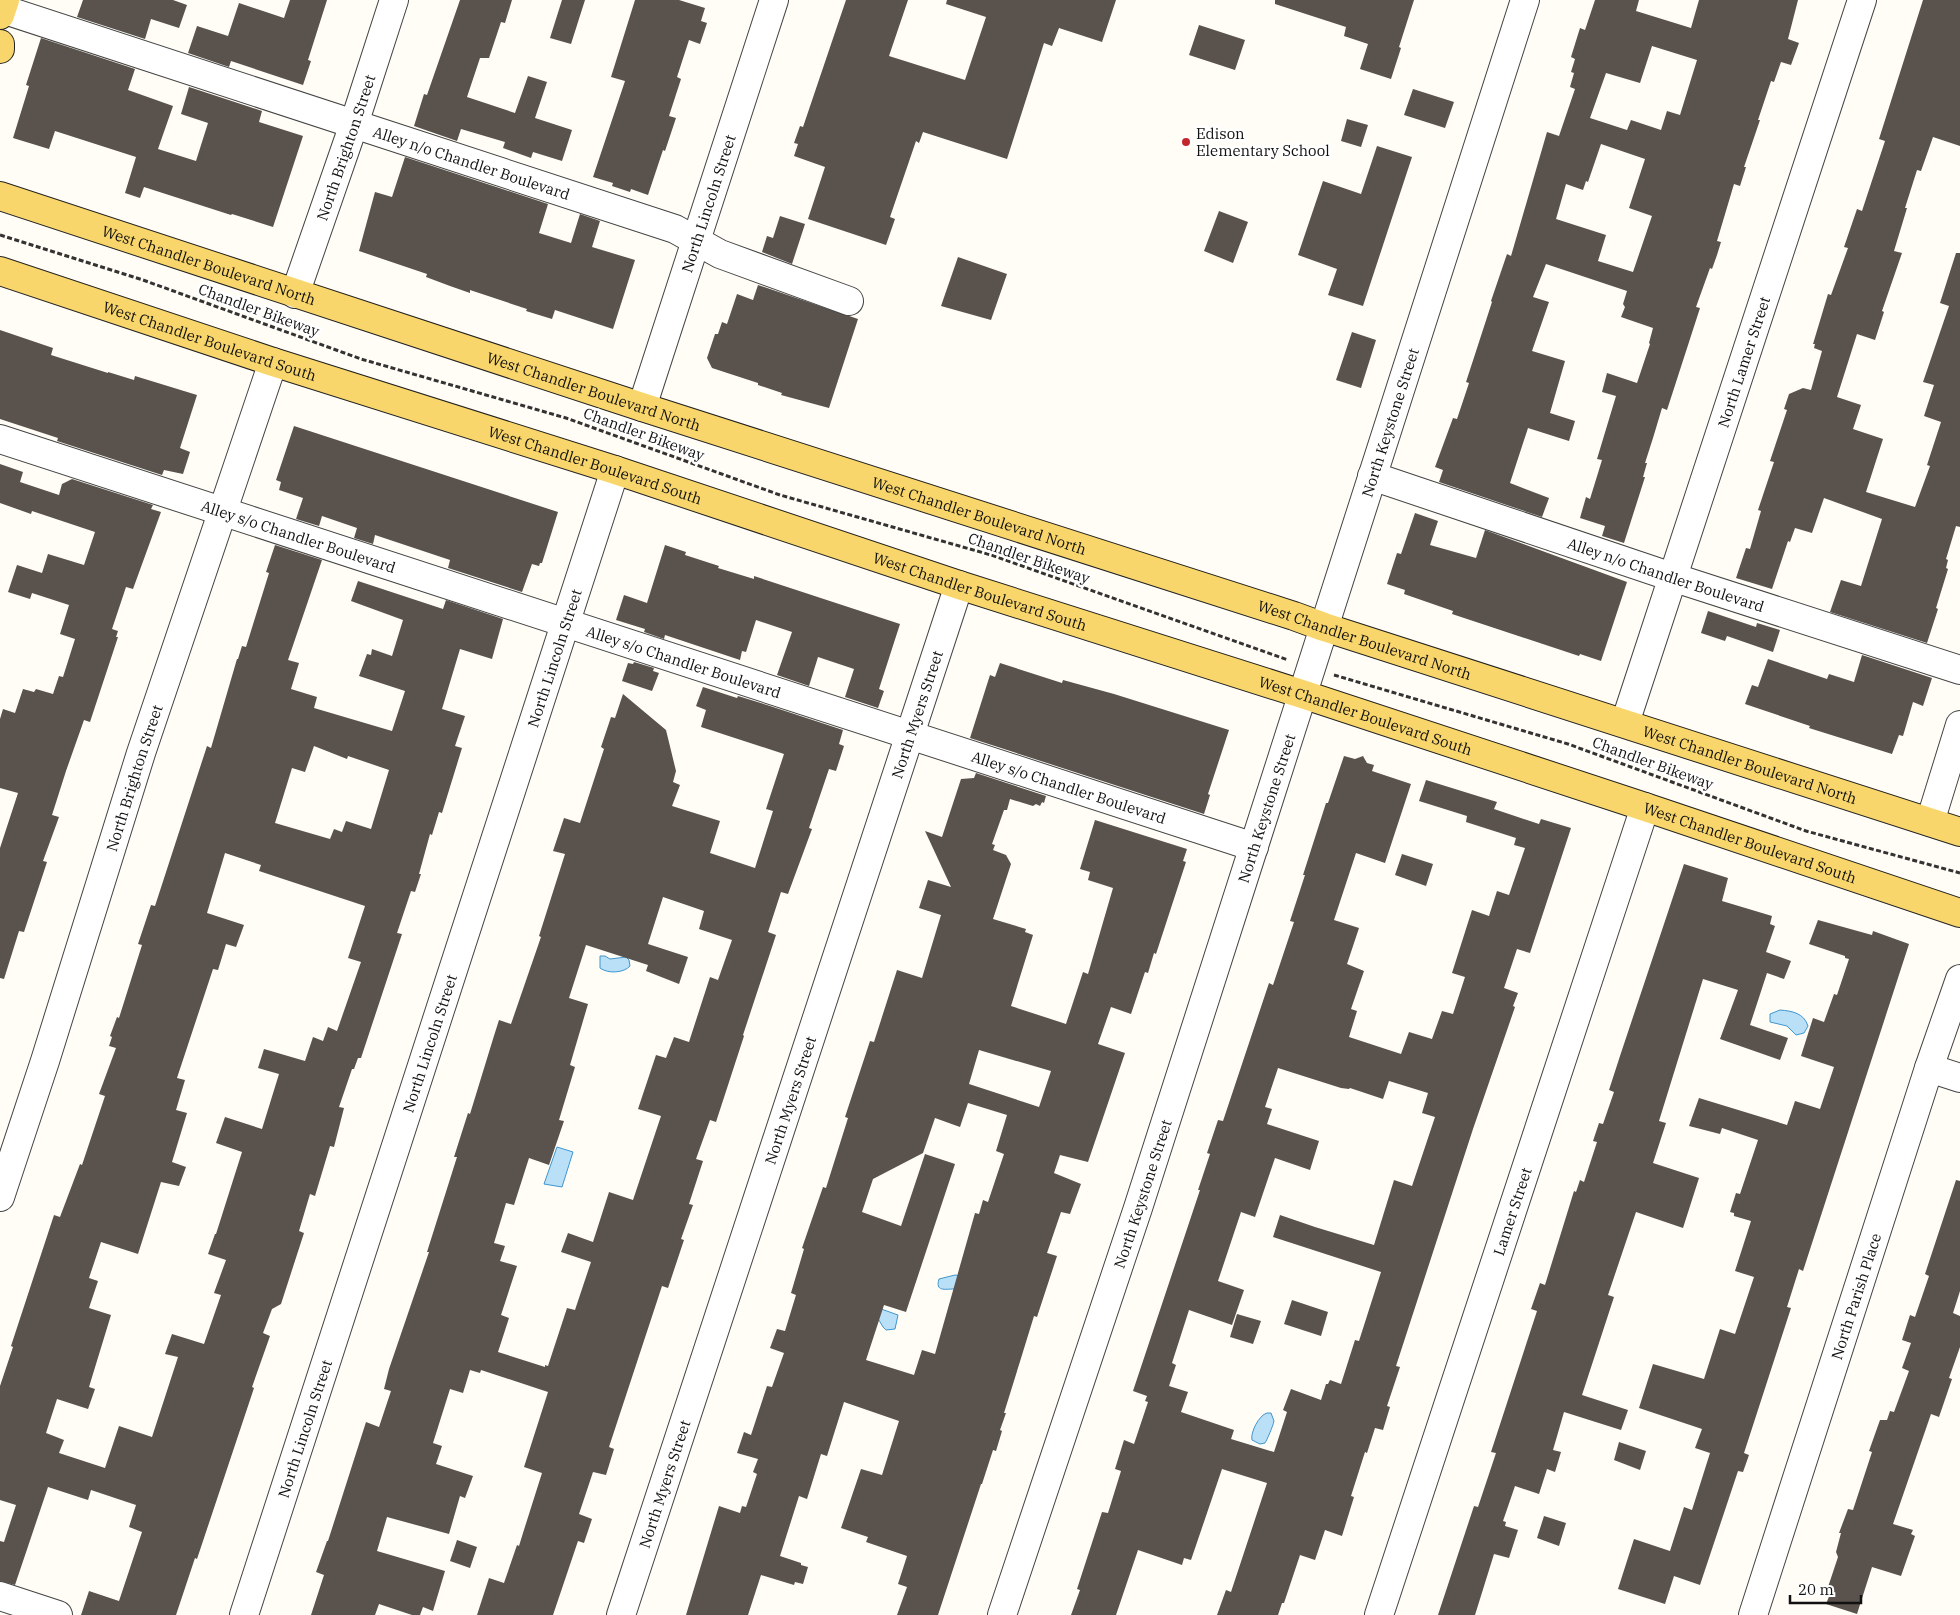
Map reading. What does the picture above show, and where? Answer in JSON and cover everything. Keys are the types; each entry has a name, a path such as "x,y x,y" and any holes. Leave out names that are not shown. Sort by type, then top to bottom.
{"main road":[{"path":"0,44 0,49"},
{"name":"West Chandler Boulevard North","path":"0,196 642,408 1294,616 1960,832"},
{"name":"West Chandler Boulevard South","path":"0,272 273,362 615,470 960,585 1302,694 1960,913"}],"street":[{"name":"North Brighton Street","path":"295,294 354,124 394,0"},
{"name":"North Lincoln Street","path":"642,408 774,0"},
{"name":"North Keystone Street","path":"1002,1615 1138,1208 1525,0"},
{"name":"North Lamer Street","path":"1625,723 1862,0"},
{"name":"Alley n/o Chandler Boulevard","path":"2,8 675,229 720,254 849,301"},
{"name":"North Brighton Street","path":"0,1197 45,1061 140,753 273,362"},
{"name":"Alley s/o Chandler Boulevard","path":"0,439 1254,847"},
{"name":"North Lincoln Street","path":"244,1615 615,470"},
{"name":"Alley n/o Chandler Boulevard","path":"1372,476 1672,577 1960,670"},
{"name":"North Myers Street","path":"621,1615 960,585"},
{"path":"1930,822 1960,726"},
{"name":"Lamer Street","path":"1379,1615 1644,807"},
{"name":"North Parish Place","path":"1753,1615 1929,1068 1960,979"},
{"path":"1929,1068 1960,1078"},
{"path":"0,1596 58,1615"}],"path":[{"name":"Chandler Bikeway","path":"0,235 144,280 361,359 566,418 780,495 991,555 1279,657"},
{"name":"Chandler Bikeway","path":"1338,676 1568,744 1806,830 1960,873"}],"water":[{"path":"600,956 610,959 626,957 629,960 630,966 620,971 611,972 603,970 600,968"},
{"path":"1780,1010 1801,1015 1808,1026 1804,1033 1796,1035 1787,1026 1770,1022 1770,1014"},
{"path":"557,1147 573,1152 562,1187 544,1184"},
{"path":"955,1275 962,1276 954,1289 942,1289 938,1286 939,1279"},
{"path":"870,1305 898,1315 895,1329 886,1330"},
{"path":"1267,1413 1271,1413 1274,1421 1265,1443 1260,1444 1252,1440 1252,1433 1258,1421"}],"building":[{"path":"83,0 173,0 187,5 179,28 151,19 145,39 77,17"},
{"path":"290,0 327,0 308,60 311,61 303,85 231,61 229,67 188,53 197,26 228,36 239,3 284,18"},
{"path":"460,0 512,0 505,23 501,22 489,58 480,58 467,97 515,113 528,76 547,82 535,118 572,130 562,161 533,152 531,158 503,148 505,142 461,129 457,141 414,126 424,94 427,95"},
{"path":"562,0 585,0 571,44 550,38"},
{"path":"635,0 679,0 705,8 701,21 707,23 700,44 689,40 677,77 681,79 669,116 676,118 648,195 631,189 630,192 612,186 613,183 593,177 625,81 611,77"},
{"path":"846,0 908,0 889,56 965,80 986,17 946,4 947,0 1116,0 1102,42 1059,28 1052,46 1044,43 1007,159 923,132 919,143 916,141 890,217 895,219 886,245 808,219 825,167 794,156 798,144 794,143 800,126 803,127"},
{"path":"1275,0 1414,0 1391,79 1360,69 1368,44 1344,36 1346,27 1275,4"},
{"path":"1595,0 1639,0 1636,11 1691,28 1699,0 1798,0 1788,39 1799,43 1791,65 1781,62 1774,82 1771,81 1744,167 1746,167 1740,186 1734,184 1717,241 1721,242 1696,307 1700,308 1667,410 1662,408 1645,463 1647,463 1643,477 1645,477 1624,543 1602,536 1605,526 1580,518 1586,497 1590,499 1602,460 1597,459 1616,396 1602,392 1607,373 1637,383 1650,344 1653,328 1621,317 1625,307 1623,304 1627,291 1546,264 1533,297 1549,302 1532,351 1565,361 1550,413 1575,421 1569,441 1528,428 1510,483 1549,498 1542,517 1439,482 1443,470 1435,467 1453,418 1457,419 1469,383 1466,382 1491,301 1507,254 1511,256 1547,132 1559,136 1575,89 1570,87 1574,73 1571,72 1575,59 1571,57 1580,28 1585,30","holes":["1652,46 1697,60 1680,115 1667,111 1661,130 1631,120 1627,130 1590,118 1606,73 1640,83","1601,144 1645,159 1629,208 1652,216 1633,272 1598,261 1606,235 1556,219 1566,184 1583,190 1586,181 1588,182"]},
{"path":"1923,0 1960,0 1960,146 1933,137 1921,171 1917,170 1905,208 1907,208 1894,251 1902,253 1882,311 1884,312 1875,340 1857,334 1837,397 1861,405 1853,429 1883,439 1866,492 1915,507 1930,466 1927,465 1941,422 1924,416 1934,385 1923,382 1949,306 1940,303 1956,253 1960,253 1960,527 1956,526 1946,559 1948,560 1946,568 1948,569 1927,643 1830,612 1841,580 1861,586 1882,519 1824,498 1812,533 1795,528 1790,542 1788,541 1772,589 1736,578 1746,548 1750,549 1761,511 1758,510 1774,462 1770,461 1787,410 1784,409 1789,394 1803,388 1811,390 1822,351 1814,348 1815,344 1813,344 1828,294 1831,295 1848,248 1844,247 1857,209 1862,211 1885,141 1879,139"},
{"path":"1199,25 1245,40 1235,70 1189,55"},
{"path":"41,38 135,69 128,90 173,106 158,149 196,161 208,123 181,114 189,87 262,111 259,122 303,136 273,227 144,187 140,198 125,193 136,157 55,131 49,149 13,138 29,86 26,85"},
{"path":"1413,89 1454,102 1445,128 1404,115"},
{"path":"1347,119 1368,125 1361,147 1341,141"},
{"path":"1377,146 1412,157 1363,306 1328,295 1337,269 1298,255 1323,181 1361,194"},
{"path":"405,157 548,204 539,233 571,243 580,214 600,221 592,247 635,260 613,329 555,310 552,319 470,290 470,293 450,286 426,277 427,274 359,251 375,192 392,197"},
{"path":"1219,211 1248,222 1233,263 1204,251"},
{"path":"780,216 805,224 792,264 762,252 767,236 773,238"},
{"path":"958,257 1007,274 991,320 941,306"},
{"path":"758,285 858,319 829,408 781,395 782,393 758,385 758,383 712,368 707,358 715,334 718,334 722,322 727,324 737,294 753,300"},
{"path":"0,330 53,348 51,355 108,373 134,380 135,376 197,395 180,448 190,452 183,474 164,470 162,475 57,441 58,438 0,419"},
{"path":"1352,332 1376,340 1361,388 1336,380"},
{"path":"294,426 558,512 542,563 539,566 532,564 522,592 448,568 450,560 375,535 373,544 354,538 357,528 322,516 319,526 296,519 303,498 279,490 281,482 276,480"},
{"path":"0,464 23,472 20,482 59,495 62,484 72,479 153,505 151,509 161,512 133,589 126,587 112,629 118,631 116,637 118,637 90,722 84,720 66,771 52,815 59,817 43,861 47,862 24,932 19,931 4,979 0,978 0,848 18,793 0,788 0,719 3,709 15,713 23,689 34,692 36,689 53,694 59,676 63,677 75,639 60,634 69,605 32,593 30,599 8,592 17,565 42,573 48,554 84,565 95,532 32,511 31,514 0,503"},
{"path":"1415,513 1438,521 1430,545 1476,558 1485,530 1627,582 1601,661 1580,654 1579,656 1452,614 1453,611 1404,594 1405,590 1387,584 1397,553 1401,554"},
{"path":"275,545 322,560 288,660 299,663 291,689 317,697 314,708 392,731 405,691 359,676 367,654 371,655 372,649 392,656 403,620 351,601 358,581 443,609 446,600 503,619 492,659 460,649 442,709 465,716 455,746 462,748 442,813 439,812 432,835 430,834 415,892 411,891 397,933 402,934 361,1058 358,1058 354,1069 352,1069 339,1107 344,1108 334,1147 330,1146 315,1196 310,1194 299,1231 304,1233 281,1304 272,1309 263,1333 270,1336 252,1387 254,1388 197,1559 195,1558 176,1615 81,1615 89,1591 119,1601 142,1532 129,1527 136,1505 91,1490 88,1500 48,1487 15,1585 0,1581 0,1541 4,1542 16,1505 0,1500 0,1386 13,1347 11,1346 54,1215 60,1217 80,1164 82,1165 105,1096 99,1094 116,1048 109,1046 112,1037 110,1036 117,1017 119,1018 142,945 138,944 151,905 155,906 207,746 211,748 237,659 242,646 246,647 269,573 266,572","holes":["314,746 347,759 348,756 389,770 371,829 346,821 342,832 334,829 330,839 275,823 292,768 305,772","225,853 261,865 259,871 365,906 348,958 361,962 337,1031 328,1027 323,1041 313,1037 305,1061 264,1049 258,1068 279,1074 262,1129 225,1117 216,1143 242,1152 208,1254 226,1260 214,1293 221,1295 204,1344 172,1334 165,1354 178,1357 152,1437 119,1426 105,1468 59,1453 64,1440 46,1433 57,1399 88,1409 95,1389 89,1387 111,1315 89,1308 98,1281 89,1278 101,1242 138,1254 161,1182 179,1186 186,1167 172,1162 187,1113 176,1110 185,1080 177,1078 213,969 218,970 226,944 236,947 244,925 207,913"]},
{"path":"665,545 686,552 685,555 719,566 718,568 754,579 754,576 900,624 879,689 884,691 878,708 845,697 854,669 818,657 809,686 777,675 792,632 756,620 746,652 742,651 740,660 665,635 664,639 644,632 645,629 616,620 624,595 647,603"},
{"path":"1708,611 1756,627 1757,623 1780,630 1773,652 1727,636 1725,641 1701,633"},
{"path":"1862,655 1932,678 1923,706 1913,702 1903,736 1899,735 1892,754 1809,728 1810,726 1745,704 1752,685 1758,687 1768,659 1827,679 1829,674 1854,682"},
{"path":"634,662 654,668 653,671 659,673 652,691 622,681 628,663 633,664"},
{"path":"1000,663 1062,683 1063,680 1114,694 1229,730 1208,794 1210,795 1204,814 970,738 990,675 995,677"},
{"path":"703,687 737,698 738,696 843,730 839,744 844,746 836,771 829,769 809,828 812,829 788,894 781,892 768,932 776,935 744,1036 716,1122 710,1120 696,1159 703,1161 689,1204 693,1205 681,1239 684,1240 668,1288 662,1286 609,1447 614,1449 606,1475 593,1472 579,1514 592,1519 584,1543 578,1541 553,1615 477,1615 489,1578 504,1583 517,1545 519,1546 542,1473 524,1467 548,1392 481,1370 480,1373 470,1370 463,1393 450,1389 433,1443 442,1446 436,1464 473,1476 465,1498 460,1496 449,1534 387,1517 377,1551 445,1571 433,1611 423,1607 420,1615 412,1615 379,1604 375,1615 311,1615 324,1575 316,1572 328,1541 366,1422 379,1427 391,1391 384,1389 389,1369 429,1252 427,1252 457,1157 454,1157 468,1113 470,1114 499,1020 511,1024 541,937 539,936 565,854 553,851 564,818 580,823 604,749 601,747 611,717 615,718 623,694 666,730 676,771 673,782 680,785 672,806 720,821 710,853 755,868 773,811 766,809 784,754 701,727 706,710 696,706","holes":["663,897 704,911 699,929 732,940 718,980 710,977 689,1042 674,1037 666,1058 656,1055 638,1109 661,1116 633,1200 609,1192 593,1242 568,1233 561,1252 591,1262 575,1310 567,1308 548,1366 545,1365 545,1367 498,1352 509,1318 501,1315 517,1266 500,1261 505,1246 494,1243 506,1203 514,1205 529,1158 549,1165 564,1121 559,1120 575,1067 570,1065 588,1004 569,998 586,945 648,965 646,971 679,984 688,957 648,944"]},
{"path":"1344,756 1355,759 1363,756 1367,763 1374,765 1372,771 1411,784 1385,863 1356,853 1334,920 1359,928 1347,964 1364,971 1351,1009 1357,1011 1349,1037 1401,1054 1409,1032 1432,1039 1442,1011 1453,1014 1465,977 1452,973 1472,910 1489,916 1497,891 1509,895 1525,848 1514,845 1516,838 1466,822 1467,816 1419,801 1426,780 1497,802 1494,809 1539,824 1541,819 1571,828 1530,953 1517,949 1504,988 1518,993 1513,1006 1515,1007 1396,1366 1400,1367 1387,1406 1390,1407 1383,1430 1375,1428 1367,1453 1365,1452 1351,1496 1354,1497 1342,1536 1325,1530 1315,1560 1300,1555 1284,1603 1282,1603 1278,1615 1217,1615 1226,1590 1231,1592 1267,1483 1222,1469 1191,1560 1184,1558 1182,1565 1138,1550 1116,1615 1071,1615 1080,1590 1077,1589 1102,1512 1108,1513 1121,1471 1115,1469 1124,1440 1134,1444 1148,1402 1145,1401 1147,1396 1133,1391 1200,1190 1198,1190 1210,1154 1207,1153 1218,1120 1223,1121 1269,983 1273,985 1294,922 1290,921 1305,875 1303,875 1326,803 1328,803","holes":["1278,1068 1341,1088 1350,1088 1383,1099 1389,1081 1428,1093 1422,1113 1435,1117 1412,1186 1394,1180 1374,1245 1280,1215 1273,1237 1381,1272 1359,1341 1355,1340 1341,1384 1330,1380 1326,1384 1321,1400 1291,1389 1283,1410 1287,1412 1274,1452 1231,1439 1234,1430 1181,1412 1188,1392 1169,1386 1176,1365 1172,1363 1189,1310 1232,1325 1244,1290 1218,1281 1241,1212 1255,1217 1275,1158 1310,1170 1319,1141 1267,1124 1272,1109 1265,1107"]},
{"path":"976,773 1046,796 1044,803 1042,802 1040,806 1036,804 1033,806 1010,799 992,844 995,845 993,850 1006,855 1011,864 993,919 1026,929 1025,932 1033,935 1011,1006 1066,1024 1083,972 1088,974 1113,888 1088,880 1090,872 1080,869 1095,820 1187,849 1183,861 1186,862 1156,954 1154,953 1148,973 1145,972 1131,1014 1111,1007 1098,1044 1125,1053 1088,1162 1060,1155 1054,1173 1081,1184 1070,1214 1061,1212 1047,1253 1057,1256 1037,1317 1034,1316 1004,1413 1006,1413 996,1451 993,1450 938,1615 897,1615 907,1587 898,1584 907,1556 866,1542 868,1537 841,1528 861,1469 882,1475 899,1421 844,1402 827,1456 821,1454 807,1499 799,1496 780,1556 808,1567 803,1584 795,1582 794,1585 761,1575 748,1615 686,1615 719,1506 740,1513 742,1506 746,1507 757,1474 753,1472 758,1459 737,1453 744,1432 751,1435 767,1386 772,1387 784,1353 770,1348 777,1329 785,1331 796,1295 791,1293 804,1249 802,1248 823,1187 826,1188 848,1118 845,1117 870,1041 874,1042 897,970 922,978 941,915 919,908 928,880 951,887 925,831 942,837 961,779 974,778","holes":["979,1050 1051,1071 1039,1107 969,1084","968,1103 1007,1115 996,1151 1004,1154 988,1202 983,1200 979,1214 975,1213 935,1354 922,1350 914,1375 866,1360 884,1305 906,1312 955,1164 925,1154 901,1226 862,1212 873,1179 923,1153 935,1118 960,1127"]},
{"path":"1402,854 1433,864 1426,886 1395,875"},
{"path":"1684,864 1728,878 1722,901 1772,916 1770,924 1775,926 1766,952 1791,961 1784,979 1767,973 1750,1025 1788,1038 1780,1060 1720,1039 1738,990 1703,979 1659,1121 1666,1123 1653,1163 1699,1178 1683,1228 1636,1212 1608,1295 1614,1297 1582,1395 1628,1410 1621,1430 1564,1412 1553,1450 1561,1452 1555,1472 1547,1469 1539,1494 1515,1486 1503,1521 1506,1522 1505,1526 1518,1530 1509,1558 1494,1554 1475,1615 1438,1615 1474,1506 1478,1507 1496,1453 1491,1452 1537,1311 1531,1309 1540,1283 1545,1285 1574,1191 1576,1192 1580,1180 1584,1182 1597,1142 1593,1141 1599,1123 1603,1124 1614,1092 1609,1090"},
{"path":"1818,920 1872,935 1873,931 1909,944 1803,1271 1799,1269 1787,1307 1791,1308 1744,1453 1749,1455 1743,1472 1738,1471 1700,1585 1674,1576 1665,1604 1618,1589 1634,1539 1670,1551 1684,1507 1692,1510 1710,1453 1695,1448 1702,1429 1639,1408 1653,1364 1704,1379 1720,1329 1735,1334 1754,1277 1735,1271 1751,1221 1734,1216 1734,1213 1730,1212 1736,1193 1740,1194 1758,1140 1722,1128 1720,1134 1689,1126 1699,1098 1787,1125 1795,1101 1820,1109 1834,1067 1801,1056 1813,1018 1824,1022 1834,994 1837,995 1849,959 1809,944"},
{"path":"1956,1180 1960,1181 1960,1291 1953,1313 1960,1316 1960,1347 1949,1378 1952,1379 1939,1417 1931,1414 1893,1524 1913,1530 1911,1534 1915,1536 1901,1576 1872,1567 1857,1614 1826,1604 1830,1594 1826,1593 1838,1557 1836,1552 1841,1533 1839,1533 1848,1509 1853,1510 1872,1452 1869,1451 1880,1420 1887,1420 1890,1411 1894,1412 1909,1371 1902,1368 1911,1343 1902,1340 1910,1315 1915,1317 1929,1276 1925,1274"},
{"path":"1292,1300 1328,1312 1321,1336 1284,1324"},
{"path":"1237,1314 1261,1321 1253,1344 1230,1337"},
{"path":"1619,1442 1646,1451 1640,1470 1614,1460"},
{"path":"1544,1516 1566,1523 1559,1546 1537,1538"},
{"path":"457,1540 477,1547 470,1568 450,1561"}],"place":[{"name":"Edison Elementary School","path":"1186,142"}]}
